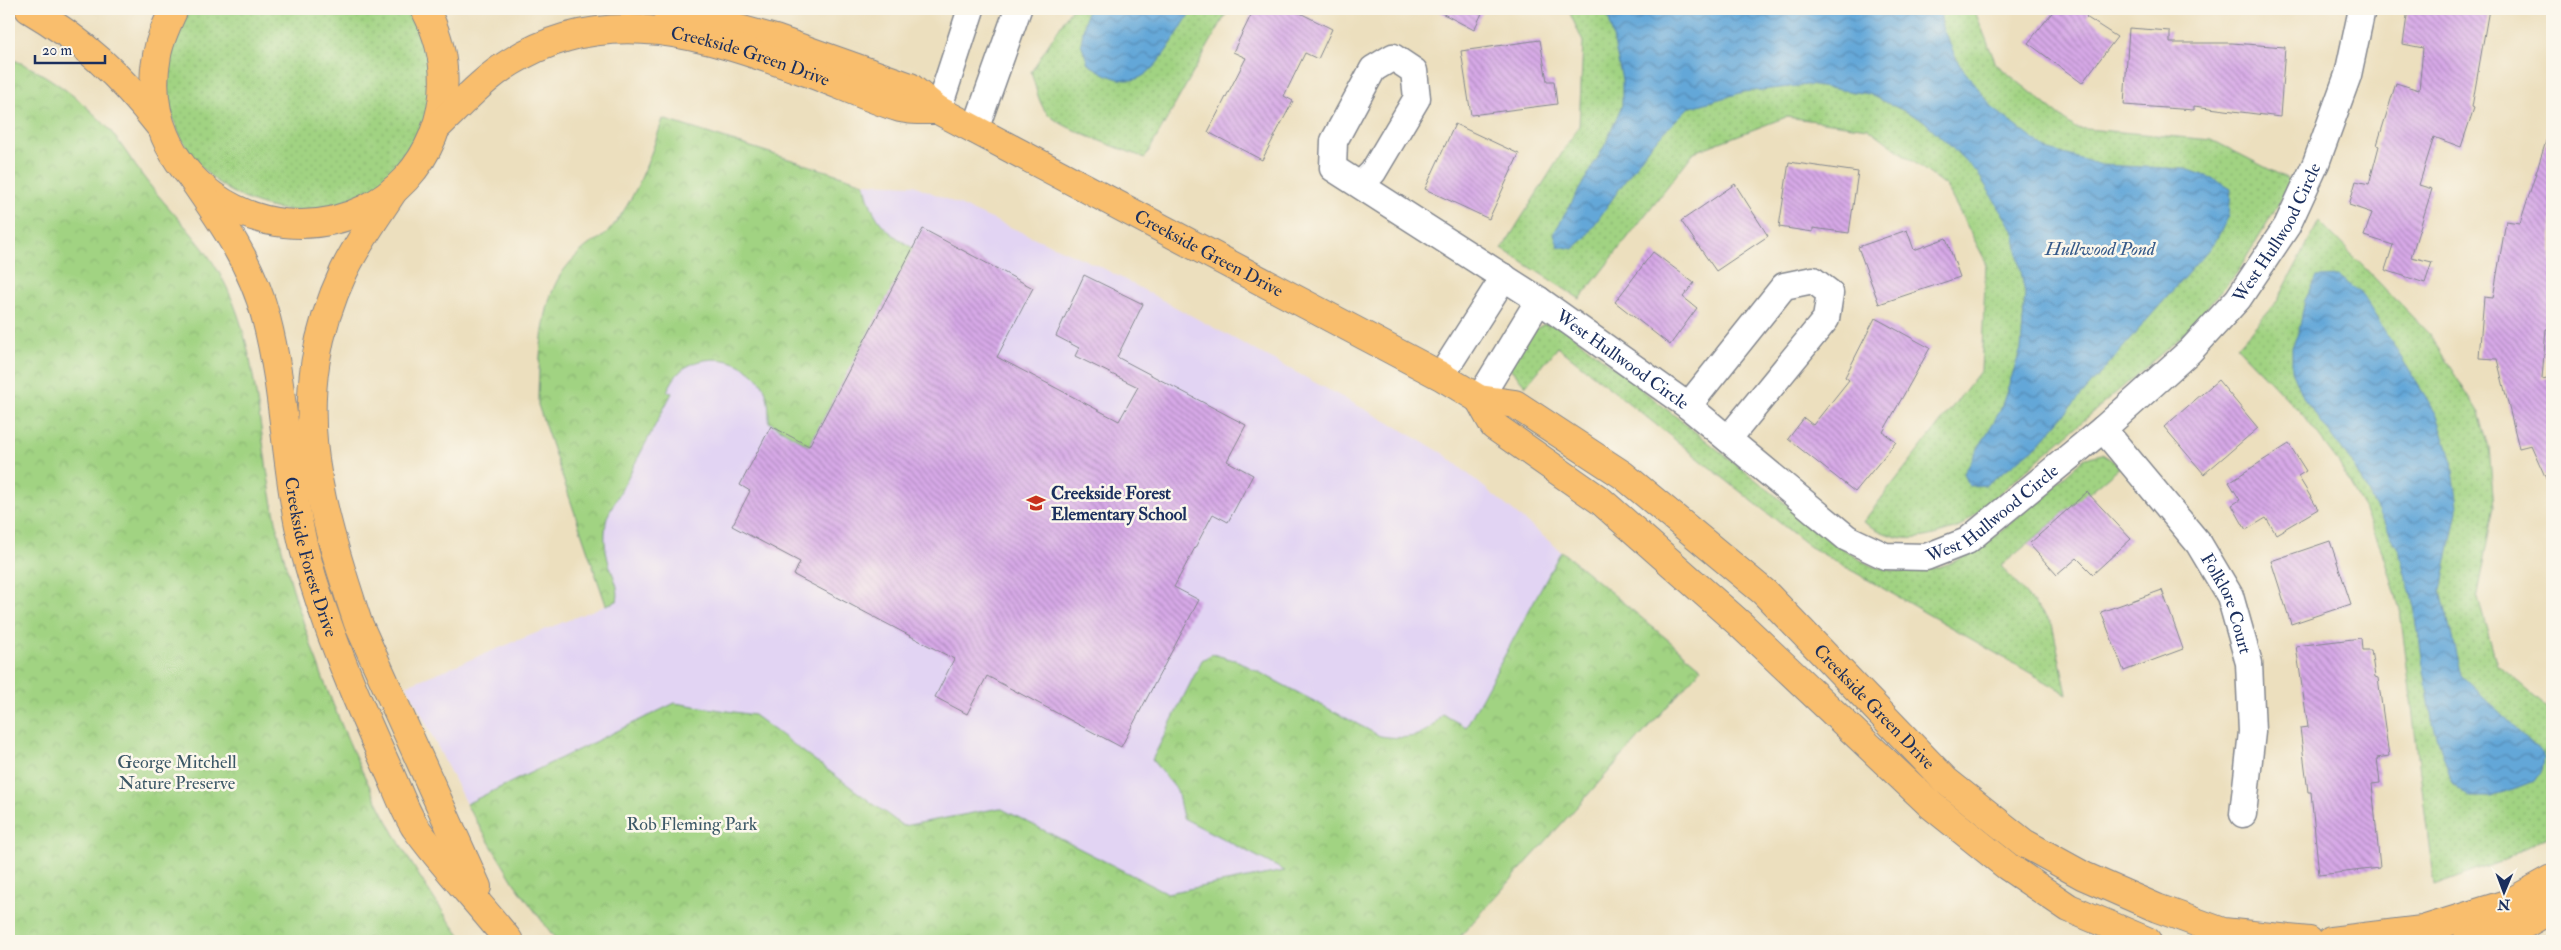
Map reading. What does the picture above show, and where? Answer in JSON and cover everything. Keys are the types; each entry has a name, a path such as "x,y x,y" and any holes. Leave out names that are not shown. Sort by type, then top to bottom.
{"main road":[{"path":"29,9 54,24 90,51 131,88 163,130 175,154 191,177 211,195 232,208 254,218 278,224 303,225 336,220 374,204 394,190 420,161 437,127 442,107 444,66 434,26 425,9"},
{"path":"163,130 156,105 155,72 163,31 174,9"},
{"name":"Creekside Green Drive","path":"666,9 776,39 910,87 938,110 1441,376 1478,399 1515,404 1623,475 1764,592 1946,781 2024,843 2084,876 2221,937 2309,941"},
{"name":"Creekside Green Drive","path":"437,127 493,76 531,50 577,33 634,28 686,35 724,45 766,58 902,109 938,110"},
{"name":"Creekside Forest Drive","path":"191,177 231,237 250,273 266,316 275,357 293,495 306,552 334,642 371,732 414,825 510,941"},
{"name":"Creekside Forest Drive","path":"394,190 344,270 327,312 317,347 311,385 310,418 314,460 344,580 358,623 450,824 488,914"},
{"name":"Creekside Green Drive","path":"1478,399 1494,426 1608,508 1740,624 1931,805 2007,866 2069,908 2147,941"},
{"path":"2331,941 2422,930 2509,903 2552,879"},
{"path":"2467,941 2518,928 2552,909"}],"street":[{"path":"938,110 971,9"},
{"path":"975,130 1018,9"},
{"name":"West Hullwood Circle","path":"1362,184 1373,172 1417,98 1414,71 1393,57 1373,69 1334,141 1333,168 1362,184 1504,276 1688,406 1848,538 1885,556 1926,557 1967,541 2103,429 2190,351 2238,299 2287,226 2316,163 2348,74 2362,9"},
{"path":"1441,376 1504,276"},
{"path":"1688,406 1784,286 1812,280 1830,293 1826,320 1728,439"},
{"path":"1478,399 1539,300"},
{"name":"Folklore Court","path":"2103,429 2199,544 2230,596 2249,663 2252,732 2243,814"}],"shaded area":[{"name":"Creekside Forest Elementary School","path":"663,119 864,183 914,185 1101,267 1444,454 1702,668 1456,941 1286,871 1167,893 1000,808 903,826 754,715 675,703 466,804 407,685 606,605 538,405 538,374 549,303 557,281 586,247 607,234 629,204 642,179"}],"green space":[{"path":"186,9 414,9 429,43 433,59 430,109 425,124 417,139 393,173 362,196 326,209 289,210 252,202 219,183 192,155 173,118 168,91 169,62 175,34"},
{"path":"1071,9 1229,9 1145,158 1064,125 1046,112 1041,103 1031,72"},
{"path":"1568,9 1974,9 1996,64 2075,128 2212,140 2292,181 2237,273 2183,335 1960,527 1933,535 1900,538 1877,530 1863,522 1981,370 1986,262 1946,186 1868,128 1786,117 1694,152 1580,299 1502,249 1579,126 1583,42"},
{"name":"George Mitchell Nature Preserve","path":"9,58 36,71 63,88 109,129 145,179 195,238 221,276 238,314 249,354 274,511 282,549 307,633 324,680 342,726 384,816 435,901 464,941 9,941"},
{"path":"663,119 864,183 871,206 880,222 886,229 914,249 809,446 769,422 768,402 762,384 755,375 737,364 727,360 706,360 696,362 677,374 667,391 672,393 607,517 606,549 609,565 617,586 618,596 617,601 606,605 538,405 544,324 547,308 557,281 566,267 578,254 608,232 627,206 647,164"},
{"path":"2319,221 2429,334 2479,413 2489,447 2494,506 2477,594 2497,665 2552,712 2552,833 2505,860 2434,886 2400,610 2386,561 2363,506 2337,460 2303,415 2237,347 2278,300"},
{"path":"1544,324 1564,328 1843,549 1863,562 1876,567 1899,571 1920,571 1940,567 1958,560 1992,538 2085,458 2102,454 2121,466 2001,566 2052,624 2067,694 1809,546 1558,347 1526,386 1509,367 1531,332"},
{"name":"Rob Fleming Park","path":"1561,551 1702,668 1456,941 557,941 514,883 466,804 675,703 754,715 903,826 1000,808 1167,893 1285,871 1183,818 1177,790 1152,760 1202,660 1212,654 1238,661 1380,736 1399,738 1416,736 1430,728 1442,714 1466,727"}],"water":[{"path":"1087,9 1193,9 1158,62 1140,77 1125,80 1103,73 1088,64 1081,43"},
{"name":"Hullwood Pond","path":"1607,9 1940,9 1942,27 1959,64 1994,109 2046,149 2102,165 2186,169 2212,178 2231,189 2229,216 2215,242 2038,445 1986,485 1969,486 1964,473 2000,411 2021,349 2025,294 2014,232 1977,172 1923,120 1869,94 1807,85 1744,92 1688,108 1648,148 1585,238 1573,249 1558,246 1554,233 1605,145 1622,105 1622,80"},
{"path":"2338,276 2361,293 2437,415 2452,462 2458,506 2441,590 2461,676 2544,756 2542,773 2534,781 2492,797 2470,797 2452,783 2432,721 2414,606 2398,549 2352,463 2304,399 2292,370 2292,347 2299,331 2305,300 2317,277"}],"building":[{"path":"1254,9 1292,9 1332,29 1318,59 1305,53 1284,96 1293,101 1262,160 1208,132 1246,58 1233,52"},
{"path":"1434,9 1484,9 1474,30"},
{"path":"2055,9 2092,9 2086,17 2117,37 2082,83 2028,43"},
{"path":"2408,9 2489,9 2472,107 2474,108 2461,147 2434,137 2419,185 2432,189 2411,257 2432,262 2425,283 2385,270 2393,245 2364,236 2372,213 2349,205 2356,181 2369,184 2379,146 2377,145 2396,83 2419,90 2423,48 2403,44"},
{"path":"2129,28 2170,31 2170,43 2232,43 2285,47 2280,117 2194,106 2194,110 2124,105"},
{"path":"1540,40 1547,81 1554,81 1557,104 1471,115 1461,51"},
{"path":"1455,124 1519,154 1489,219 1425,189"},
{"path":"2548,135 2552,136 2552,329 2546,329 2542,379 2552,377 2552,492 2531,445 2519,448 2497,359 2479,358 2484,297 2493,298 2506,221 2520,223"},
{"path":"1789,162 1858,172 1849,233 1813,228 1813,232 1779,227"},
{"path":"1735,184 1768,236 1716,271 1681,221"},
{"name":"Creekside Forest Elementary School","path":"923,229 1033,288 997,357 1119,421 1138,387 1075,356 1079,348 1056,336 1084,275 1143,304 1117,357 1246,425 1227,461 1253,475 1228,522 1213,514 1174,587 1199,600 1121,747 987,676 967,714 935,697 954,659 794,575 800,562 732,526 750,491 740,485 771,426 809,446"},
{"path":"1907,230 1914,250 1946,238 1960,277 1879,304 1858,247"},
{"path":"1653,252 1694,283 1683,297 1697,308 1670,345 1615,302"},
{"path":"1875,318 1930,348 1883,432 1896,442 1855,492 1788,439 1804,418 1813,425 1849,380 1845,377"},
{"path":"2218,380 2258,428 2204,474 2164,427"},
{"path":"2289,444 2306,471 2298,476 2318,509 2276,534 2266,518 2246,530 2232,505 2240,500 2229,482"},
{"path":"2087,492 2131,539 2093,574 2077,558 2057,575 2029,544"},
{"path":"2330,541 2351,604 2291,624 2271,561"},
{"path":"2162,590 2183,649 2124,671 2101,612"},
{"path":"2361,638 2362,650 2371,650 2375,677 2378,678 2389,756 2377,758 2380,783 2372,784 2380,868 2319,875 2311,792 2308,792 2300,728 2308,727 2296,646"}],"place":[{"name":"Creekside Forest Elementary School","path":"1036,503"}]}
